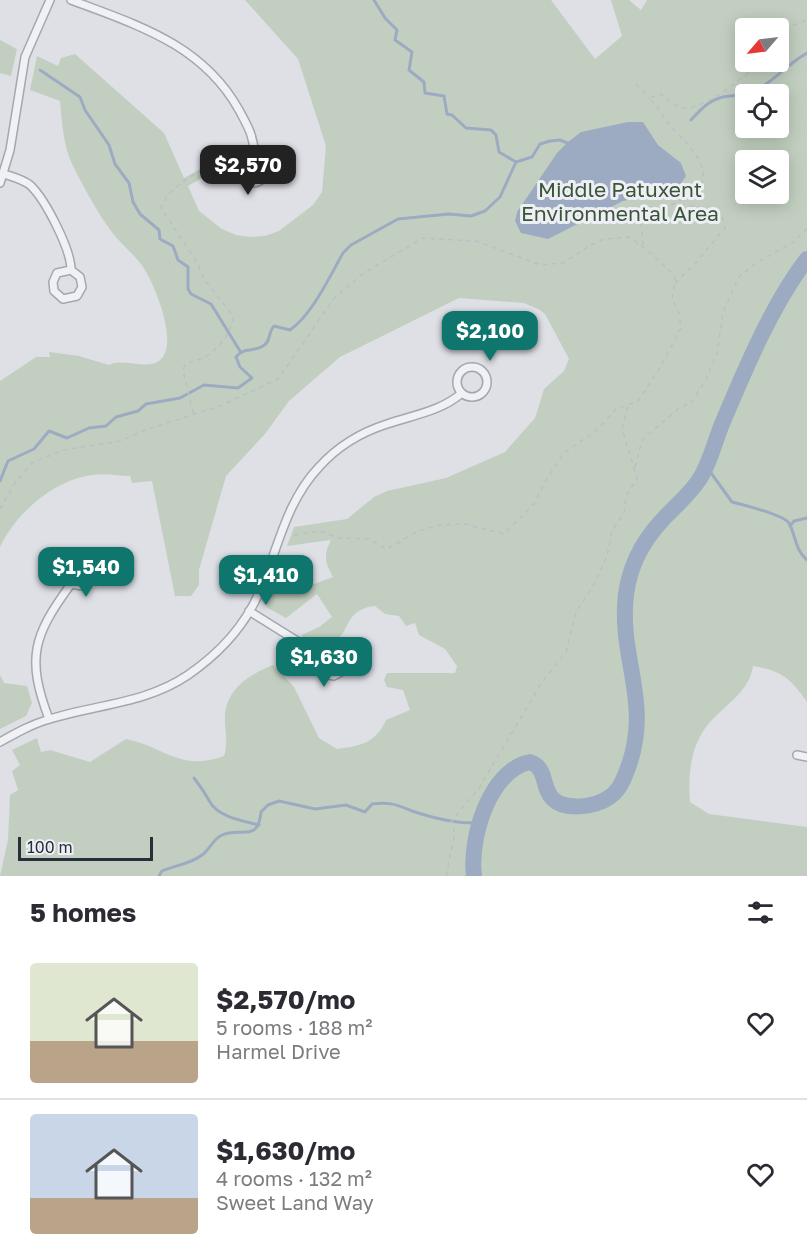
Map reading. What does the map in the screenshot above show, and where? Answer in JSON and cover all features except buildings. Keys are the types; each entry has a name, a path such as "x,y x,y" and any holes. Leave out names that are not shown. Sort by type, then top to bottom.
{"street":[{"path":"0,183 15,127 25,57 50,0"},
{"path":"71,0 144,27 173,42 196,58 216,76 233,99 250,129 254,153"},
{"path":"254,153 263,158 267,166 266,174 260,181 248,183 243,181 236,169 243,155 254,153"},
{"path":"4,174 22,180 38,195 67,249 71,270 80,277 82,287 77,296 63,299 54,291 53,282 57,273 71,270"},
{"path":"473,367 483,372 487,382 483,392 473,397 462,393 458,380 463,370 473,367"},
{"path":"0,742 49,719 129,702 172,684 208,660 237,629 249,611 264,580 280,533 299,491 331,456 371,430 442,408 462,393"},
{"path":"75,556 86,558 93,566 91,580 82,586 71,584 64,575 67,562 75,556"},
{"path":"49,719 36,679 37,648 42,628 71,584"},
{"path":"249,611 318,654"},
{"path":"325,647 339,648 346,656 343,671 334,676 323,674 316,665 318,654 325,647"},
{"path":"797,756 807,757"}],"path":[{"path":"789,27 807,20"},
{"path":"649,98 661,94 676,106 686,108 727,91 749,72"},
{"path":"636,84 690,148 701,167 704,178 701,185 675,204 640,215 643,246"},
{"path":"194,415 183,370 185,365 204,357 224,338 232,327 233,316 204,279 197,262 161,208 169,194 179,185 227,156 239,160"},
{"path":"674,284 694,265 725,228 722,216 699,207 675,204"},
{"path":"634,468 642,440 678,409 692,402 705,381 717,354 723,312 739,278 756,263 794,242 807,228"},
{"path":"0,509 14,484 32,463 63,450 122,441 145,430 194,415 278,379 335,297 364,273 423,238 476,241 541,265 563,263 591,245 611,237 629,237 643,246 669,270 675,279 672,299 681,321 678,339 638,401 616,409 597,430 564,453 534,504 504,534 454,524 428,527 387,549 369,539 339,538 320,531 296,536 280,533"},
{"path":"446,876 455,833 452,822 479,788 542,682 566,652 576,612 595,583 607,556 612,531 624,513 627,496 637,478 622,429 628,406"}],"green space":[{"name":"Middle Patuxent Environmental Area","path":"245,0 551,0 595,59 622,36 611,0 629,0 641,10 647,0 807,0 807,702 785,677 771,670 753,666 741,692 712,719 696,744 689,782 690,802 709,814 807,827 807,876 0,876 8,840 10,795 18,790 12,771 20,765 12,750 37,738 41,752 50,750 90,762 126,739 184,760 209,760 224,756 225,714 231,696 249,677 273,665 294,687 319,738 337,749 345,748 366,742 377,734 386,720 410,710 403,690 387,687 384,680 387,673 455,673 457,666 445,649 419,635 415,623 406,626 399,616 385,614 375,606 356,613 339,638 332,643 314,645 303,641 302,635 319,627 332,617 317,594 286,618 268,608 261,600 266,578 301,575 311,585 333,577 326,559 331,540 287,546 294,527 347,519 374,497 387,491 446,478 505,452 535,418 544,389 564,371 569,359 545,314 524,303 459,298 340,357 289,401 265,434 226,476 199,570 199,585 191,596 175,596 152,481 132,483 130,476 101,474 78,478 64,484 50,491 26,511 7,534 0,547 0,381 36,357 50,357 49,352 79,356 109,365 156,363 166,351 167,341 163,315 150,278 106,224 72,164 65,141 60,101 30,90 37,56 58,66 61,58 75,54 164,133 184,178 238,148 228,163 188,186 199,211 222,229 236,235 265,236 279,231 313,205 322,192 326,146 298,59"},
{"path":"0,40 17,49 11,76 0,73"},
{"path":"0,675 4,683 27,686 32,703 26,716 0,729"}],"water":[{"path":"628,122 643,122 658,145 681,163 686,176 679,186 663,193 623,201 548,239 521,233 515,221 517,212 557,153 581,132"}],"waterway":[{"path":"374,0 385,18 397,30 395,40 412,52 409,70 424,82 425,93 444,96 447,114 452,115 466,128 491,130 496,135 499,152 516,162"},
{"path":"691,120 703,107 713,101 750,93 761,88 807,53"},
{"path":"40,70 80,97 85,110 109,145 115,164 129,183 133,202 140,214 159,230 160,239 173,246 178,260 188,267 188,289 191,294 211,304 240,351"},
{"path":"0,481 8,461 34,449 49,431 67,438 89,428 106,426 116,417 138,411 146,404 180,398 204,385 238,388 252,378 240,367 236,357 242,352 266,344 274,326 290,330 298,323 313,305 343,253 351,245 398,219 449,214 471,216 485,211 500,197 516,162 532,157 540,144 560,140 570,144"},
{"path":"474,876 475,844 485,808 503,778 516,768 530,762 536,765 542,773 549,794 558,803 565,805 596,804 608,798 621,784 634,748 637,725 634,682 625,618 626,594 632,569 648,538 702,475 760,339 782,296 807,259"},
{"path":"706,466 732,502 771,514 789,523 798,547 807,560"},
{"path":"790,526 794,521 807,518"},
{"path":"194,778 219,811 232,818 259,825"},
{"path":"159,876 162,871 198,858 222,835 252,831 259,822 261,812 268,805 279,801 315,809 346,805 365,812 372,804 386,803 440,819 479,823"}]}
